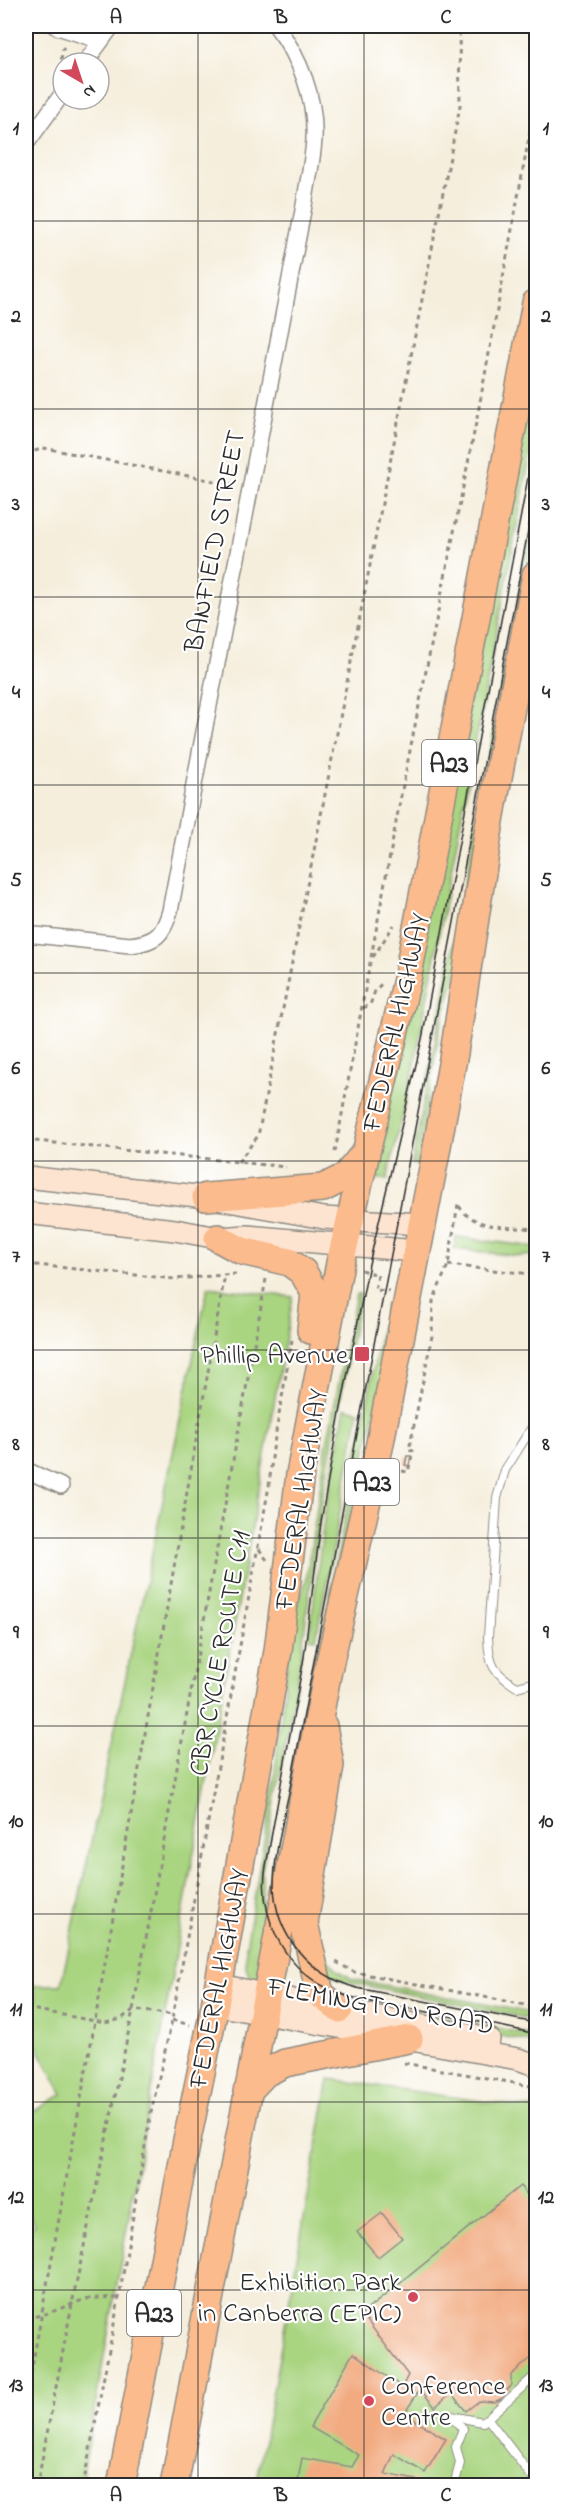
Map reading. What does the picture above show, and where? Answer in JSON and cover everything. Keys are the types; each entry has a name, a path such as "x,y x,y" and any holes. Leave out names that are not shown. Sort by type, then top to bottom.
{"highway":[{"name":"FEDERAL HIGHWAY","path":"121,2486 184,2151 217,1995 278,1651 300,1474 347,1232 408,975 537,303"},
{"name":"FEDERAL HIGHWAY","path":"174,2486 320,1710 379,1448 422,1224 454,1053 491,815 537,575"},
{"path":"206,1197 323,1188 345,1177 364,1154"},
{"path":"218,1238 242,1251 294,1264 306,1275 313,1288 315,1310 290,1434 293,1457 300,1474"},
{"path":"320,1710 330,1765 304,1923 320,1994 339,2009"},
{"path":"247,2092 265,2073 285,2062 405,2051"}],"main road":[{"path":"26,1177 206,1197 324,1218 347,1232 416,1251"},
{"path":"26,1214 175,1230 218,1238 347,1232 422,1224"},
{"name":"FLEMINGTON ROAD","path":"217,1995 266,2004 339,2009 537,2050"},
{"name":"FLEMINGTON ROAD","path":"266,2004 405,2051 518,2058 537,2065"}],"street":[{"path":"94,51 112,26"},
{"name":"BANFIELD STREET","path":"26,934 130,945 147,943 164,930 170,910 303,212 314,140 310,99 305,81 292,49 276,26"},
{"path":"48,28 101,41"},
{"path":"26,144 51,110"},
{"path":"26,1470 61,1486"}],"lane":[{"path":"537,1421 505,1470 497,1498 488,1637 488,1654 499,1676 517,1687 537,1682"},
{"path":"454,2486 460,2463 456,2448 464,2429 451,2416 483,2422 537,2375"},
{"path":"488,2419 537,2482"}],"path":[{"path":"26,26 48,28"},
{"path":"238,1162 258,1136 460,106 459,26"},
{"path":"336,1149 404,779 477,418 530,132 537,110"},
{"path":"26,454 44,448 250,488"},
{"path":"363,1008 370,1005 383,979"},
{"path":"26,1140 291,1168"},
{"path":"402,1471 408,1472 413,1450 409,1450 432,1336 433,1301 448,1265 458,1204 464,1214 473,1220 491,1225 537,1229"},
{"path":"26,1264 175,1279 225,1274 95,2021 26,2400"},
{"path":"448,1265 537,1276"},
{"path":"37,2486 133,2010 266,1277"},
{"name":"CBR CYCLE ROUTE C11","path":"82,2486 119,2298 150,2117 172,2020 267,1496 293,1339"},
{"path":"333,1960 354,1972 537,2007"},
{"path":"26,2007 105,2023 121,2019 133,2010 168,2014 172,2020"},
{"path":"405,2051 537,2087"},
{"path":"26,2315 32,2318 42,2316 87,2299 119,2298"}],"green space":[{"path":"536,369 536,424 413,1072 387,1180 377,1178 375,1161"},
{"path":"536,507 536,532 459,963 440,1028 417,1165 412,1164"},
{"path":"456,1237 527,1246 536,1249 536,1255 519,1256 454,1249"},
{"path":"208,1287 293,1297 81,2485 26,2485 26,2232 35,2225 26,2207 26,2116 63,2094 26,2027 26,2013 37,2001 33,1985 61,1985"},
{"path":"356,1294 360,1294 323,1493 299,1670 262,1871 262,1902 268,1924 260,1984 253,1983 246,1967 246,1947 274,1781 293,1615 306,1581 326,1449"},
{"path":"386,1304 394,1305 393,1335 322,1636"},
{"path":"345,1408 359,1411 316,1639 309,1638 325,1512"},
{"path":"321,1953 339,1971 352,1979 536,2014 536,2020 344,1981 325,1972"},
{"path":"370,2004 526,2034 536,2037 536,2043 369,2010"},
{"name":"Exhibition Park in Canberra (EPIC)","path":"329,2079 536,2109 536,2485 256,2486"}],"building":[{"path":"407,1456 411,1456 409,1466 405,1465"},
{"path":"520,2186 536,2205 536,2354 511,2375 511,2384 503,2398 494,2402 479,2401 466,2411 451,2393 435,2407 420,2389 404,2414 446,2439 425,2473 394,2454 385,2474 416,2480 415,2486 297,2486 302,2458 352,2467 359,2455 310,2427 353,2353 402,2387 408,2375 362,2314"},
{"path":"382,2213 402,2238 378,2257 357,2232"}],"tram line":[{"path":"536,435 422,1039 369,1264 335,1439 321,1522 304,1657 264,1884 270,1920 286,1952 297,1966 327,1988 366,2001 536,2034"},
{"path":"536,489 278,1843 274,1885 276,1904 288,1937 298,1951 324,1974 357,1988 536,2023"}],"place":[{"name":"Phillip Avenue","path":"362,1354"},
{"name":"Exhibition Park in Canberra (EPIC)","path":"413,2297"},
{"name":"Conference Centre","path":"369,2401"}]}
